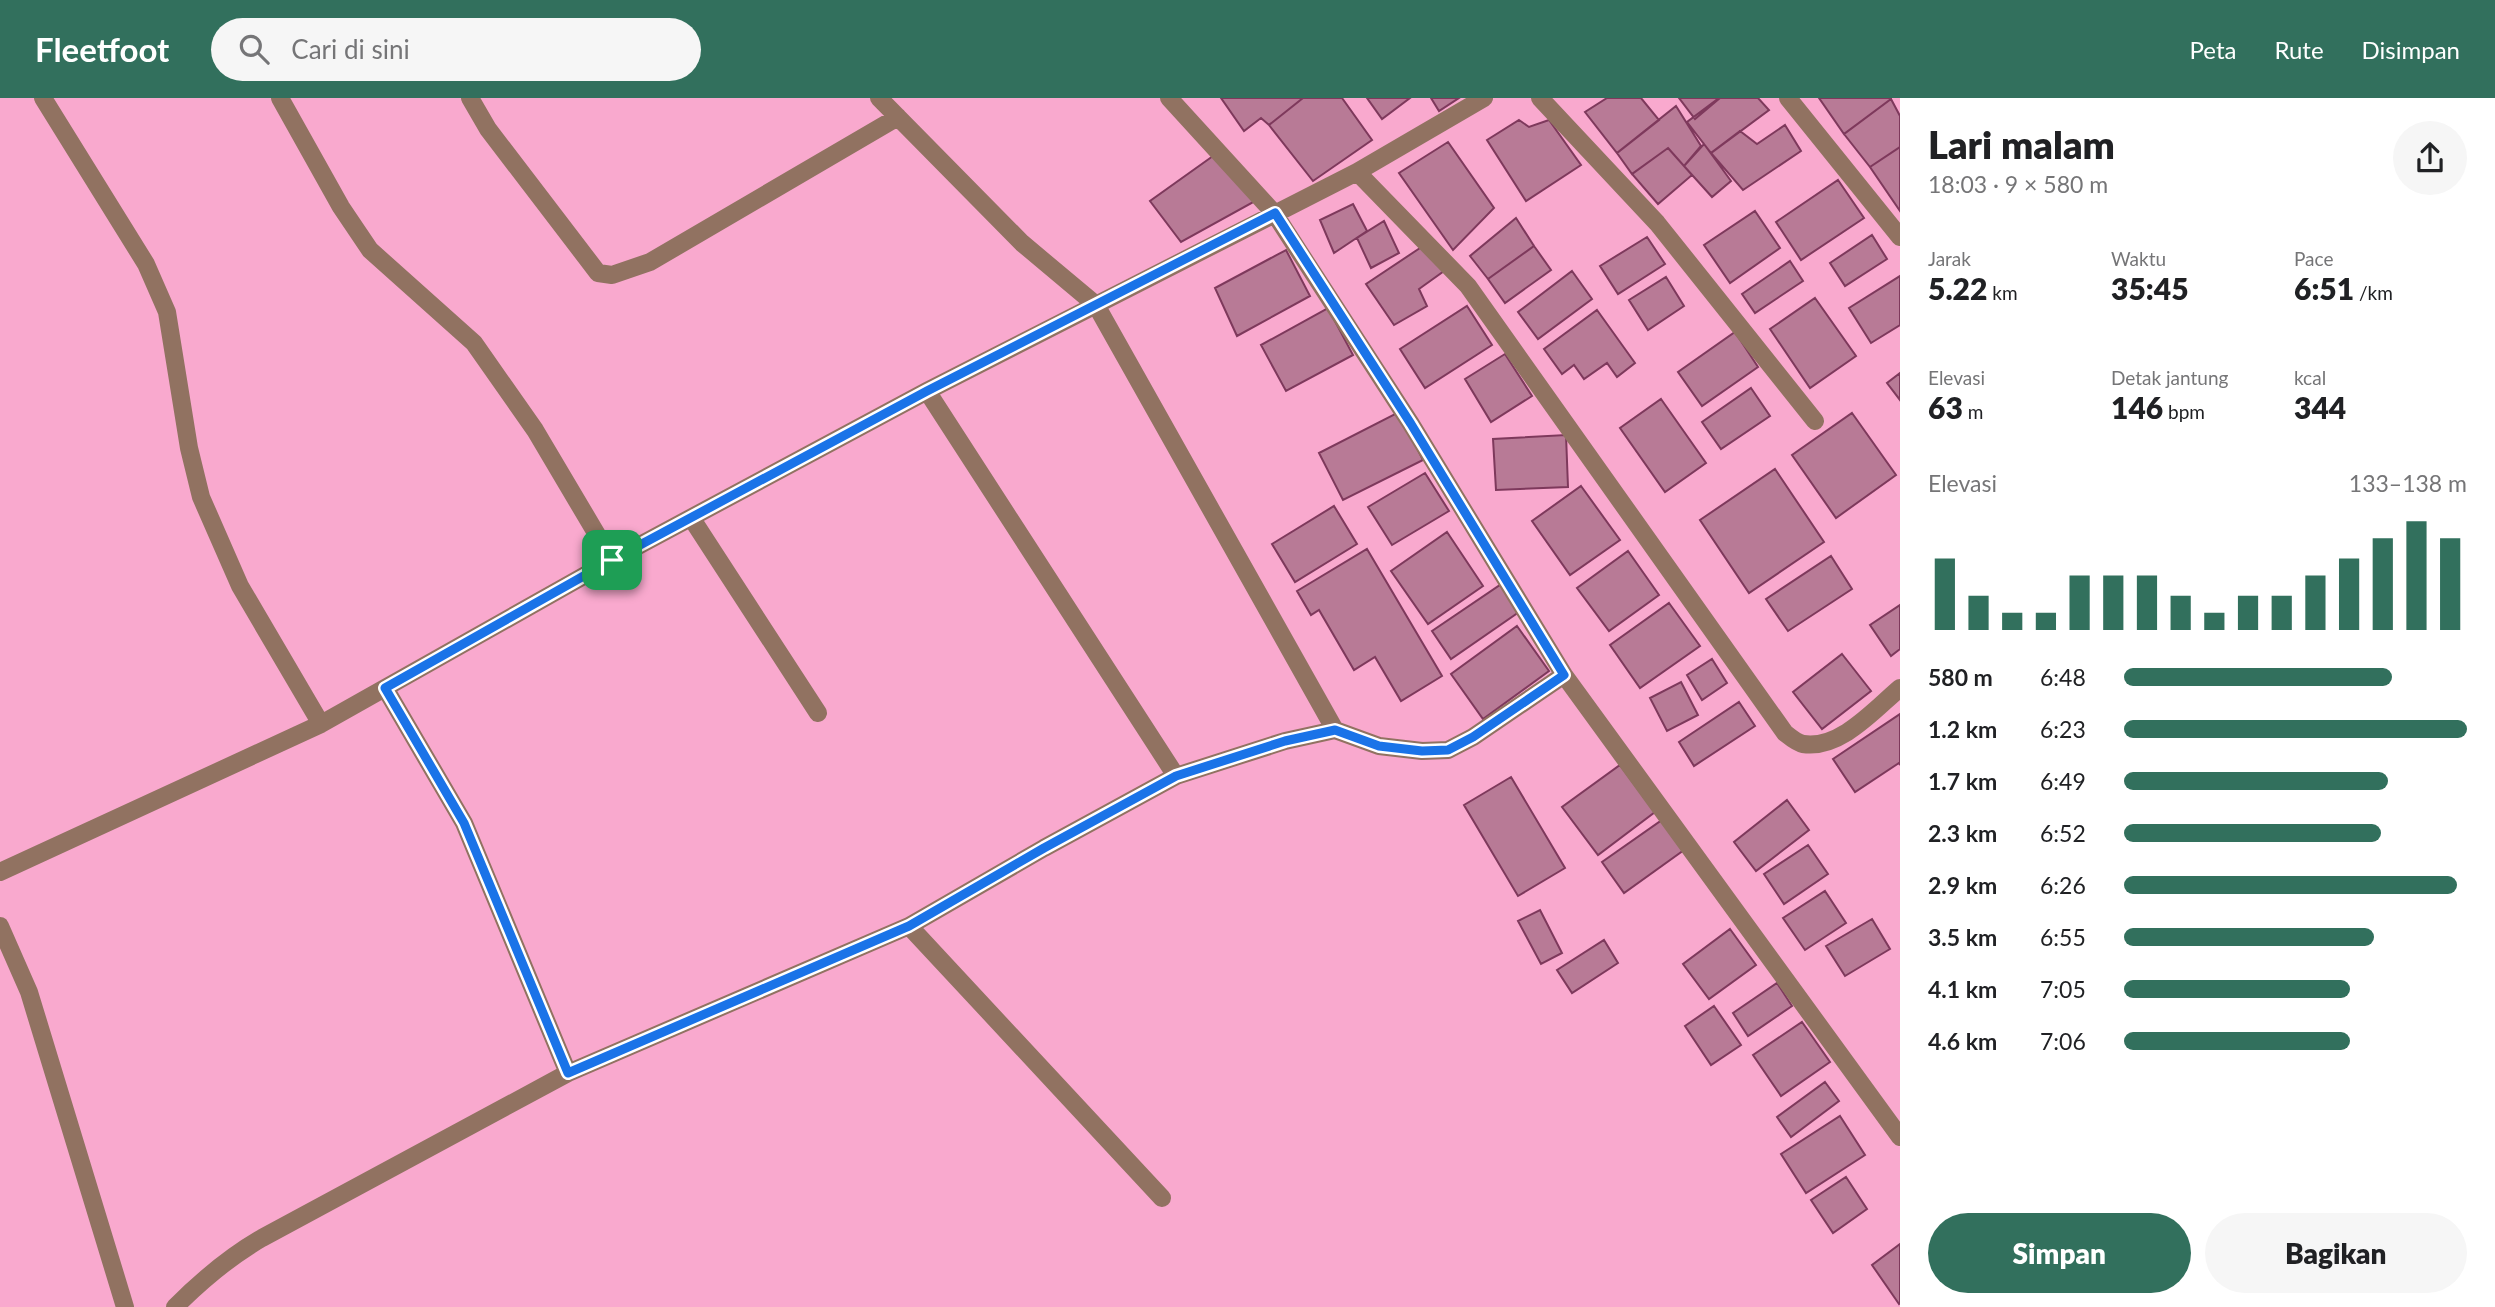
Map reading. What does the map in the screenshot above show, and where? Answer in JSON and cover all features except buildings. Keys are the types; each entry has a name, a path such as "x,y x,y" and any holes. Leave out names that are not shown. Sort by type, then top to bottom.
{"street":[{"path":"43,98 146,264 162,300 167,312 189,448 201,497 240,586 321,724"},
{"path":"280,98 341,207 370,250 474,343 535,430 612,560"},
{"path":"470,98 488,129 598,273 611,275 650,262 898,117"},
{"path":"879,98 1022,243 1096,305 1335,730"},
{"path":"1169,98 1275,213 1411,424 1564,675 1900,1137"},
{"path":"0,872 321,724 612,560 927,391 1357,172 1483,98"},
{"path":"1540,98 1657,223 1815,421"},
{"path":"1788,98 1900,237"},
{"path":"1357,172 1468,286 1785,733 1800,744 1816,744 1835,739 1900,688"},
{"path":"927,391 1176,776"},
{"path":"692,519 818,713"},
{"path":"175,1307 200,1282 253,1244 568,1073 909,926 1176,776 1285,741 1335,730 1379,746 1422,751 1448,750 1473,737 1564,675"},
{"path":"385,688 464,823 568,1073"},
{"path":"0,926 29,992 125,1307"},
{"path":"909,926 1162,1198"}],"route":[{"path":"1275,213 1411,424 1564,675 1473,737 1448,750 1422,751 1379,746 1335,730 1285,741 1176,776 909,926 568,1073 464,823 385,688 612,560 927,391 1275,213"}]}
